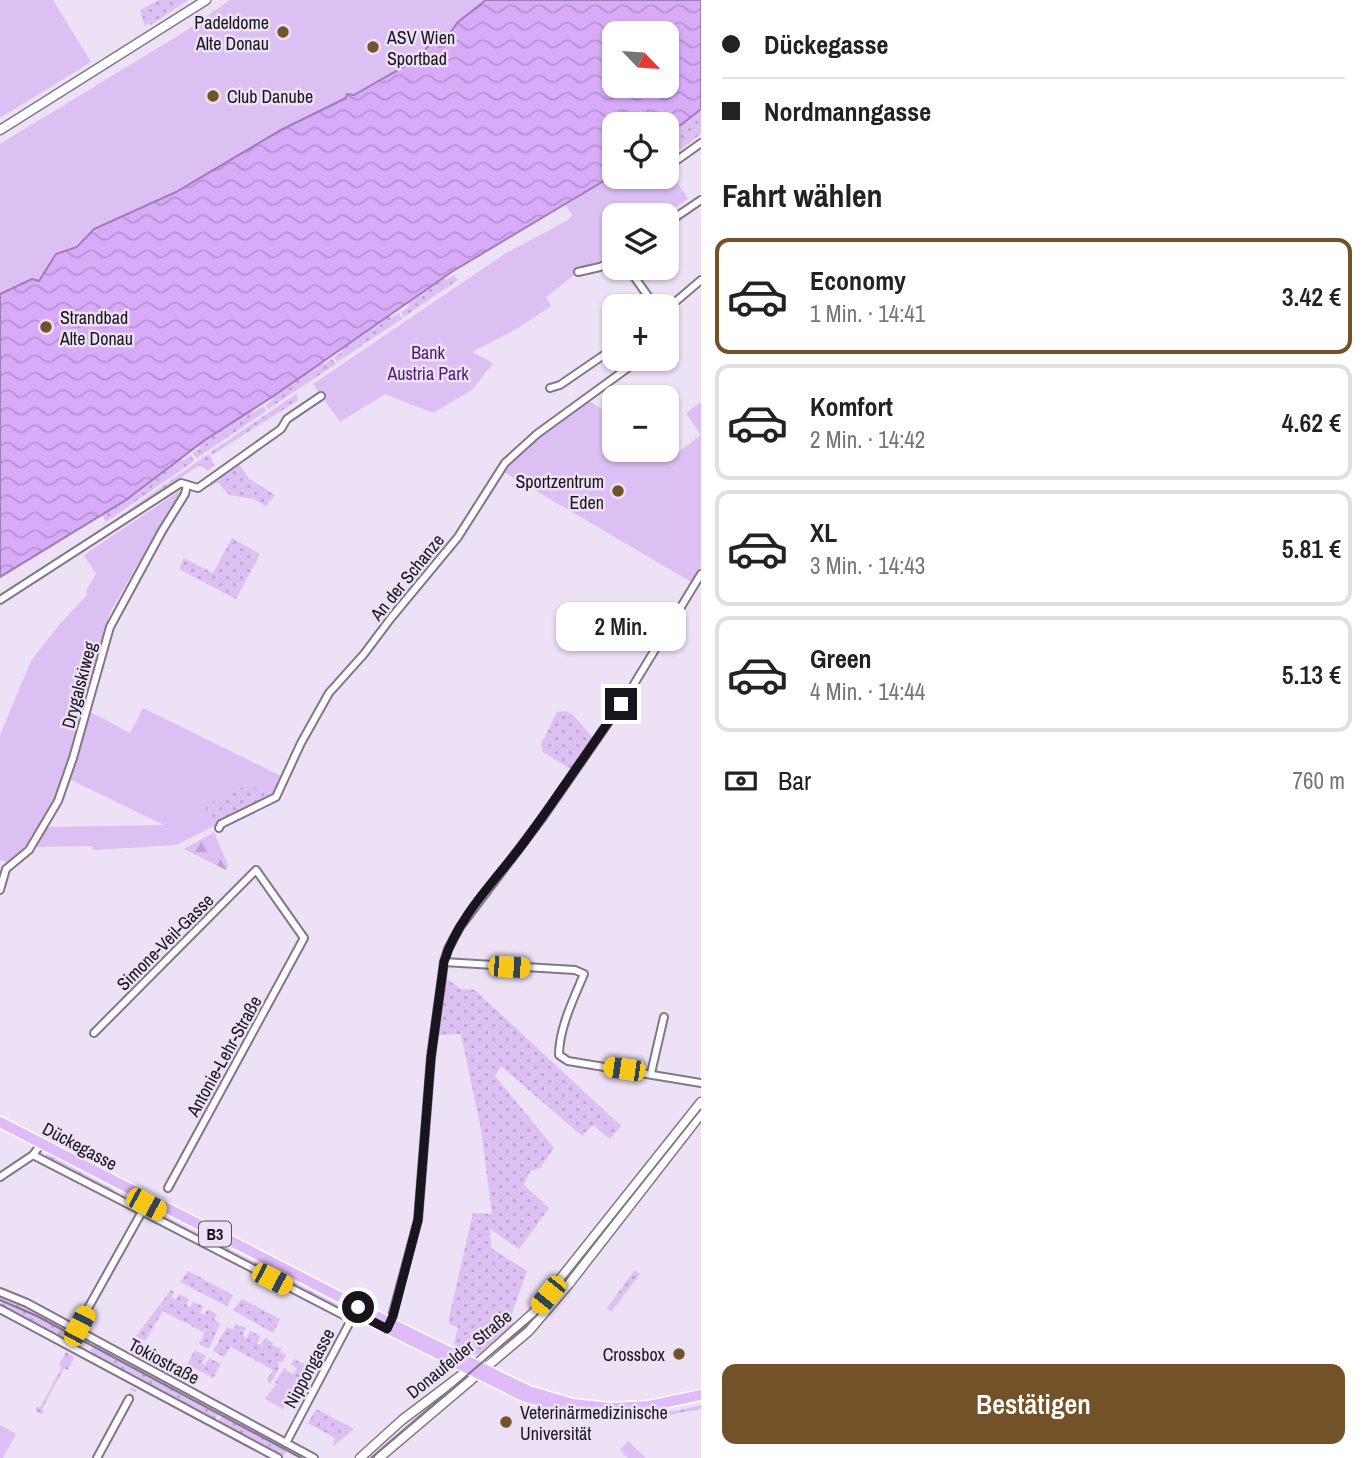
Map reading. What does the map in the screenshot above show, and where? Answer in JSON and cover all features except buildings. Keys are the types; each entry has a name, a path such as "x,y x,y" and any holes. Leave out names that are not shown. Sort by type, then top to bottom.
{"main road":[{"path":"0,130 196,2 206,0"},
{"name":"Donaufelder Straße","path":"379,1458 533,1313 701,1102"},
{"name":"Donaufelder Straße","path":"360,1458 402,1420 529,1331 550,1308 701,1114"},
{"name":"Dückegasse","path":"0,1122 37,1149"},
{"name":"Dückegasse","path":"0,1129 355,1313 389,1326 476,1369"},
{"name":"B3","path":"476,1369 529,1391 573,1404 611,1408 649,1406 701,1395"},
{"name":"B3","path":"476,1369 523,1396 572,1409 651,1411 701,1402"}],"street":[{"path":"679,159 701,143"},
{"path":"679,215 701,200"},
{"path":"578,272 602,266"},
{"path":"679,299 701,280"},
{"path":"550,388 561,385 602,356"},
{"name":"An der Schanze","path":"219,828 221,824 276,797 300,743 329,693 365,654 458,537 505,463 537,434 624,371"},
{"path":"0,600 181,483 198,488 281,429 287,419 321,396"},
{"name":"Drygalskiweg","path":"0,890 3,866 29,850 58,801 74,758 110,627 185,494 187,485"},
{"path":"389,1326 418,1220 431,1057 448,949 460,927 537,825 628,694 701,574"},
{"name":"Antonie-Lehr-Straße","path":"168,1188 304,938 256,870"},
{"name":"Simone-Veil-Gasse","path":"94,1033 256,870"},
{"path":"444,962 575,970 584,974 569,1009 559,1055 568,1061 701,1083"},
{"path":"651,1073 664,1017"},
{"path":"0,1177 37,1149"},
{"path":"68,1344 145,1205"},
{"name":"Tokiostraße","path":"0,1292 77,1329 82,1342 138,1382 278,1458"},
{"name":"Tokiostraße","path":"1,1312 68,1344 82,1342 314,1458"},
{"name":"Nippongasse","path":"286,1443 355,1313"},
{"path":"134,1389 138,1382"},
{"path":"97,1458 129,1399"}],"green space":[{"path":"0,0 53,0 91,62 0,118"},
{"path":"159,0 188,0 151,25 149,23 145,26 140,10"},
{"path":"230,0 521,0 429,48 417,59 354,95 347,95 346,98 281,130 176,192 94,229 77,247 56,254 0,432 0,144 184,32"},
{"path":"701,109 701,134 679,150 681,125"},
{"name":"Bank Austria Park","path":"602,182 602,189 679,189 679,185 688,199 679,205 602,203 602,259 583,268 546,297 551,306 518,328 472,352 493,363 473,389 433,413 385,394 340,422 313,384 506,253 568,220 572,215 566,205"},
{"path":"454,275 458,280 404,317 401,312 409,307 408,304 444,278 446,280"},
{"path":"399,313 402,319 337,362 334,357 342,352 341,349 390,316 391,318"},
{"path":"332,359 336,364 268,409 266,405 273,400 272,397 322,362 324,364"},
{"path":"296,394 298,400 212,455 211,452"},
{"name":"Sportzentrum Eden","path":"589,401 602,409 602,462 679,462 679,452 701,435 701,569 693,583 504,472 531,441 548,432"},
{"path":"701,402 701,435 686,413"},
{"path":"264,406 266,411 197,458 192,453 200,448 199,445 251,410 253,413"},
{"path":"191,455 194,461 106,522 102,515 181,458 183,461"},
{"path":"210,455 214,465 208,471 200,465 110,523"},
{"path":"237,461 249,479 275,495 266,506 254,499 229,495 218,482 210,487 209,481 231,470"},
{"path":"181,490 181,495 110,612 70,758 52,807 43,823 31,835 29,843 8,862 0,860 0,735 31,661 87,595 86,591 96,574 84,555"},
{"path":"232,538 260,554 236,599 179,569 184,558 213,573"},
{"path":"143,708 285,778 276,797 248,784 205,806 214,826 176,845 93,850 92,846 36,847 48,827 164,825 69,779 90,712 130,733"},
{"path":"566,711 573,715 594,739 574,771 543,752 541,744 557,712"},
{"path":"248,784 276,797 267,805 219,828 214,826 204,806"},
{"path":"214,832 228,865 226,870 184,849"},
{"path":"444,977 461,989 475,990 621,1126 610,1139 593,1125 582,1136 501,1066 495,1076 554,1148 540,1168 530,1171 524,1185 549,1208 519,1249 490,1229 491,1248 527,1271 510,1319 514,1324 481,1355 472,1354 454,1344 458,1327 449,1324 473,1213 492,1214 481,1129 461,1034 437,1035"},
{"path":"47,1154 114,1190 112,1193 45,1158"},
{"path":"149,1211 155,1211 347,1312"},
{"path":"635,1270 640,1274 611,1312 607,1308"},
{"path":"188,1271 233,1295 227,1306 180,1282"},
{"path":"171,1290 174,1292 172,1297 176,1300 179,1294 189,1299 186,1305 190,1307 193,1302 203,1306 200,1313 204,1315 208,1309 217,1314 214,1320 220,1323 209,1349 199,1344 207,1327 203,1332 163,1311 145,1341 136,1336"},
{"path":"0,1295 20,1302 65,1327 60,1337 0,1306"},
{"path":"242,1299 280,1319 273,1333 233,1310"},
{"path":"236,1324 246,1328 242,1336 247,1338 250,1331 260,1336 257,1343 261,1345 265,1338 272,1342 273,1346 282,1348 280,1352 286,1355 283,1361 278,1362 279,1368 270,1384 267,1380 273,1370 231,1347 234,1341 224,1357 213,1351 227,1327 233,1330"},
{"path":"95,1343 220,1410 215,1420 90,1353"},
{"path":"195,1350 206,1356 202,1363 205,1365 209,1358 221,1364 213,1378 187,1364"},
{"path":"66,1352 74,1357 68,1370 64,1368 42,1409 44,1413 40,1414 36,1411 36,1406 40,1408 62,1367 59,1365"},
{"path":"294,1359 306,1365 309,1361 312,1363 291,1400 288,1398 298,1380 275,1382 285,1367 286,1371 294,1374 297,1368 291,1365"},
{"path":"284,1373 298,1380 283,1409 265,1399"},
{"path":"701,1405 701,1409 658,1417 634,1418 634,1415"},
{"path":"316,1409 354,1429 332,1447 335,1438 308,1423"},
{"path":"223,1412 291,1448 283,1457 218,1422"},
{"path":"0,1425 16,1434 3,1458 0,1458"},
{"path":"628,1441 646,1458 628,1458 620,1450"}],"water":[{"path":"486,0 701,0 701,109 679,126 679,112 602,112 602,182 453,271 272,397 205,440 126,500 0,577 0,294 32,279 39,281 56,254 77,247 94,229 176,192 281,130 346,98 347,94 354,95 417,59 431,43 446,38 458,22"}],"tunnel":[{"path":"129,1399 134,1389"}],"tram line":[{"path":"371,1458 536,1316 701,1109"},
{"path":"0,1300 37,1316 301,1458"}],"place":[{"name":"Padeldome Alte Donau","path":"283,32"},
{"name":"ASV Wien Sportbad","path":"373,47"},
{"name":"Club Danube","path":"213,96"},
{"name":"Strandbad Alte Donau","path":"46,327"},
{"name":"Sportzentrum Eden","path":"618,491"},
{"name":"Crossbox","path":"679,1354"},
{"name":"Veterinärmedizinische Universität","path":"506,1422"}],"route":[{"path":"358,1307 355,1312 387,1329 393,1316 418,1220 431,1057 448,949 467,916 543,817 621,704"}]}
